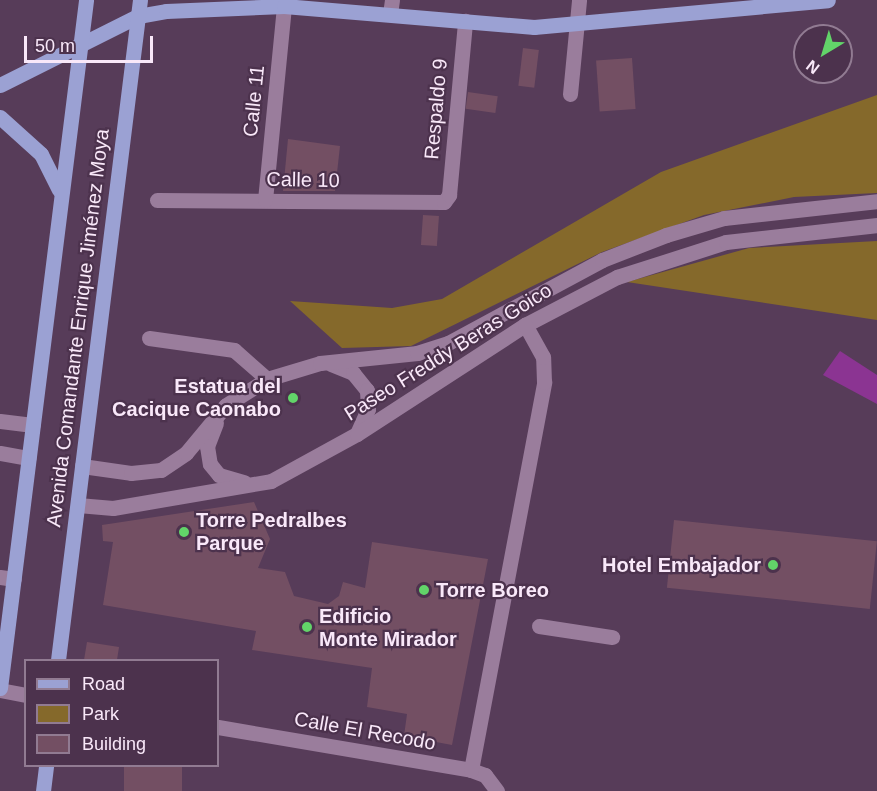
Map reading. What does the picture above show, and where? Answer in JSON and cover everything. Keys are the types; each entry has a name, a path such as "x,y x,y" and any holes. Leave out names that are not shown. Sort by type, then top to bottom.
{"main road":[{"name":"Avenida Comandante Enrique Jiménez Moya","path":"0,689 7,578 29,458 86,0"},
{"name":"Avenida Comandante Enrique Jiménez Moya","path":"58,659 140,0"},
{"path":"0,86 138,16 267,3 284,6 391,7 465,21 577,25 756,5 828,0"},
{"path":"0,117 40,154 61,196"},
{"path":"43,791 46,767"}],"street":[{"path":"570,94 579,0"},
{"name":"Calle 11","path":"265,200 284,6"},
{"name":"Respaldo 9","path":"447,199 465,21"},
{"name":"Calle 10","path":"157,200 447,199"},
{"name":"Paseo Freddy Beras Goico","path":"82,466 131,473 161,470 186,453 226,405 267,378 320,363 417,353 448,343 602,260 724,218 877,201"},
{"name":"Paseo Freddy Beras Goico","path":"78,505 113,508 271,481 357,434 525,325 617,277 726,242 877,225"},
{"path":"471,770 544,382 543,357 525,325"},
{"path":"149,338 234,350 267,378"},
{"path":"320,363 346,369 363,383 369,403 357,434"},
{"path":"226,405 207,446 210,464 228,479 271,481"},
{"path":"0,421 33,425"},
{"path":"0,453 29,458"},
{"path":"539,626 612,637"},
{"path":"0,689 24,695"},
{"name":"Calle El Recodo","path":"219,727 471,770 485,775 497,791"}],"green space":[{"path":"877,95 877,193 794,197 704,215 602,252 411,346 342,348 290,301 392,308 442,299 661,172"},
{"path":"877,241 877,320 627,282 749,248"}],"shaded area":[{"path":"840,351 877,375 877,404 823,375"}],"building":[{"path":"523,48 539,50 534,88 518,86"},
{"path":"632,58 636,109 600,111 596,61"},
{"path":"468,92 498,96 495,113 466,109"},
{"path":"288,139 340,146 335,191 283,191"},
{"path":"423,215 439,216 437,246 421,245"},
{"path":"254,502 270,539 258,568 285,572 294,596 328,604 339,596 343,582 365,588 372,542 488,559 452,745 404,736 407,714 367,707 372,668 252,650 256,631 103,605 113,542 103,541 102,525"},
{"name":"Hotel Embajador","path":"674,520 877,541 870,609 667,588"},
{"path":"87,642 119,647 117,659 84,659"},
{"path":"124,767 182,767 182,791 124,791"}],"place":[{"name":"Estatua del Cacique Caonabo","path":"293,398"},
{"name":"Torre Pedralbes Parque","path":"184,532"},
{"name":"Hotel Embajador","path":"773,565"},
{"name":"Torre Boreo","path":"424,590"},
{"name":"Edificio Monte Mirador","path":"307,627"}]}
